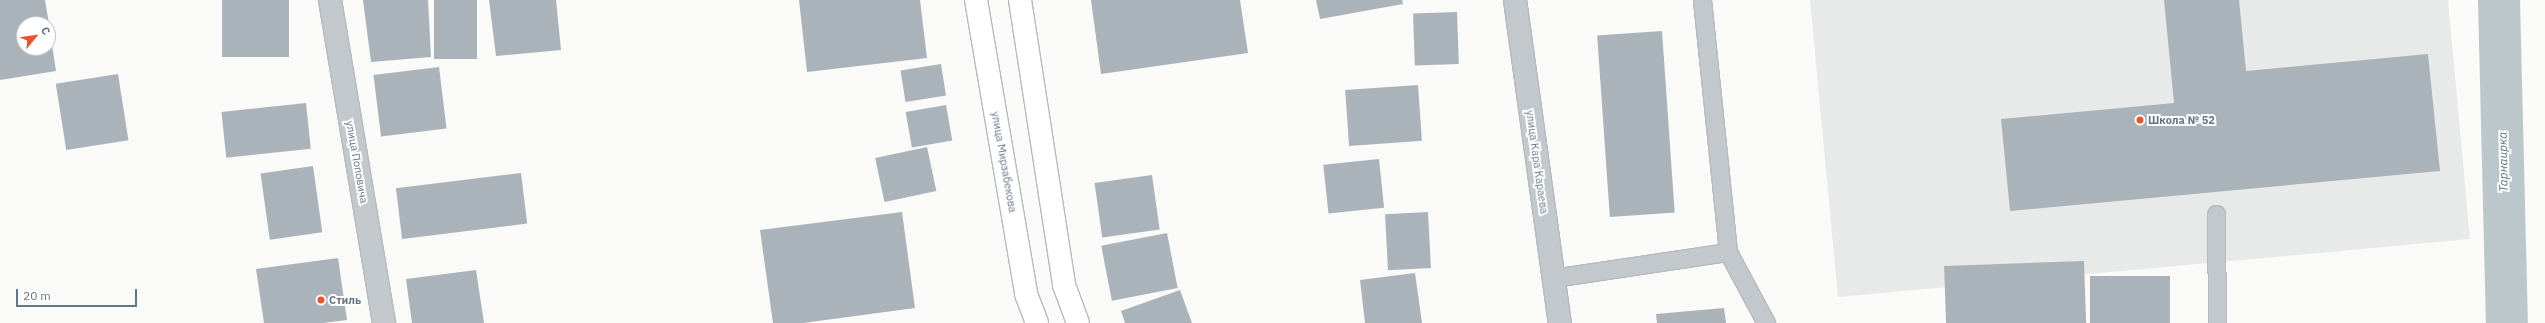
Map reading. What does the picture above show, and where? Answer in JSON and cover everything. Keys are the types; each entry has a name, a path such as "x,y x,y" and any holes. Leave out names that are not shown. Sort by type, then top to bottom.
{"main road":[{"name":"улица Мирзабекова","path":"976,0 1026,294 1037,323"},
{"path":"1020,0 1064,285 1078,323"}],"street":[{"name":"улица Поповича","path":"330,0 384,323"},
{"name":"улица Кара Караева","path":"1515,0 1560,323"}],"lane":[{"path":"1702,0 1728,252 1766,323"},
{"path":"2216,214 2217,323"},
{"path":"1553,278 1728,252"}],"shaded area":[{"name":"Школа № 52","path":"1810,0 2448,0 2470,239 1838,297"}],"building":[{"path":"0,0 45,0 48,16 16,16 16,56 54,56 56,71 0,80"},
{"path":"222,0 289,0 289,57 222,57"},
{"path":"363,0 428,0 431,57 371,62"},
{"path":"434,0 477,0 477,59 434,59"},
{"path":"489,0 556,0 561,50 496,56"},
{"path":"799,0 920,0 927,58 807,72"},
{"path":"1091,0 1240,0 1248,53 1101,74"},
{"path":"1316,0 1402,0 1403,4 1320,19"},
{"path":"2164,0 2239,0 2246,71 2428,54 2440,171 2010,211 2001,119 2174,103"},
{"path":"1457,12 1459,64 1415,66 1413,14"},
{"path":"1662,31 1675,213 1610,217 1597,36"},
{"path":"941,64 946,96 906,102 901,70"},
{"path":"439,67 447,129 381,137 373,75"},
{"path":"118,74 128,140 66,150 56,84"},
{"path":"1418,85 1422,141 1349,146 1345,90"},
{"path":"306,103 311,149 226,158 221,112"},
{"path":"946,105 952,140 912,148 906,112"},
{"path":"927,147 936,191 885,202 875,158"},
{"path":"1379,159 1384,208 1328,214 1323,165"},
{"path":"313,166 322,232 270,240 261,173"},
{"path":"521,173 527,224 402,239 396,188"},
{"path":"1152,175 1160,229 1102,238 1095,183"},
{"path":"902,212 915,308 803,323 773,323 760,230"},
{"path":"1428,212 1431,268 1388,270 1385,214"},
{"path":"1167,233 1178,288 1112,301 1101,246"},
{"path":"338,258 347,320 323,323 264,323 256,269"},
{"path":"2084,261 2086,323 1946,323 1944,266"},
{"path":"476,270 484,323 412,323 406,279"},
{"path":"1415,273 1422,323 1365,323 1360,280"},
{"path":"2090,276 2170,276 2170,323 2090,323"},
{"path":"1180,290 1192,323 1125,323 1121,311"},
{"path":"1724,308 1726,323 1657,323 1656,314"}],"waterway":[{"name":"Тарнаирка","path":"2499,0 2507,323"}],"place":[{"name":"Школа № 52","path":"2140,120"},
{"name":"Стиль","path":"321,300"}]}
